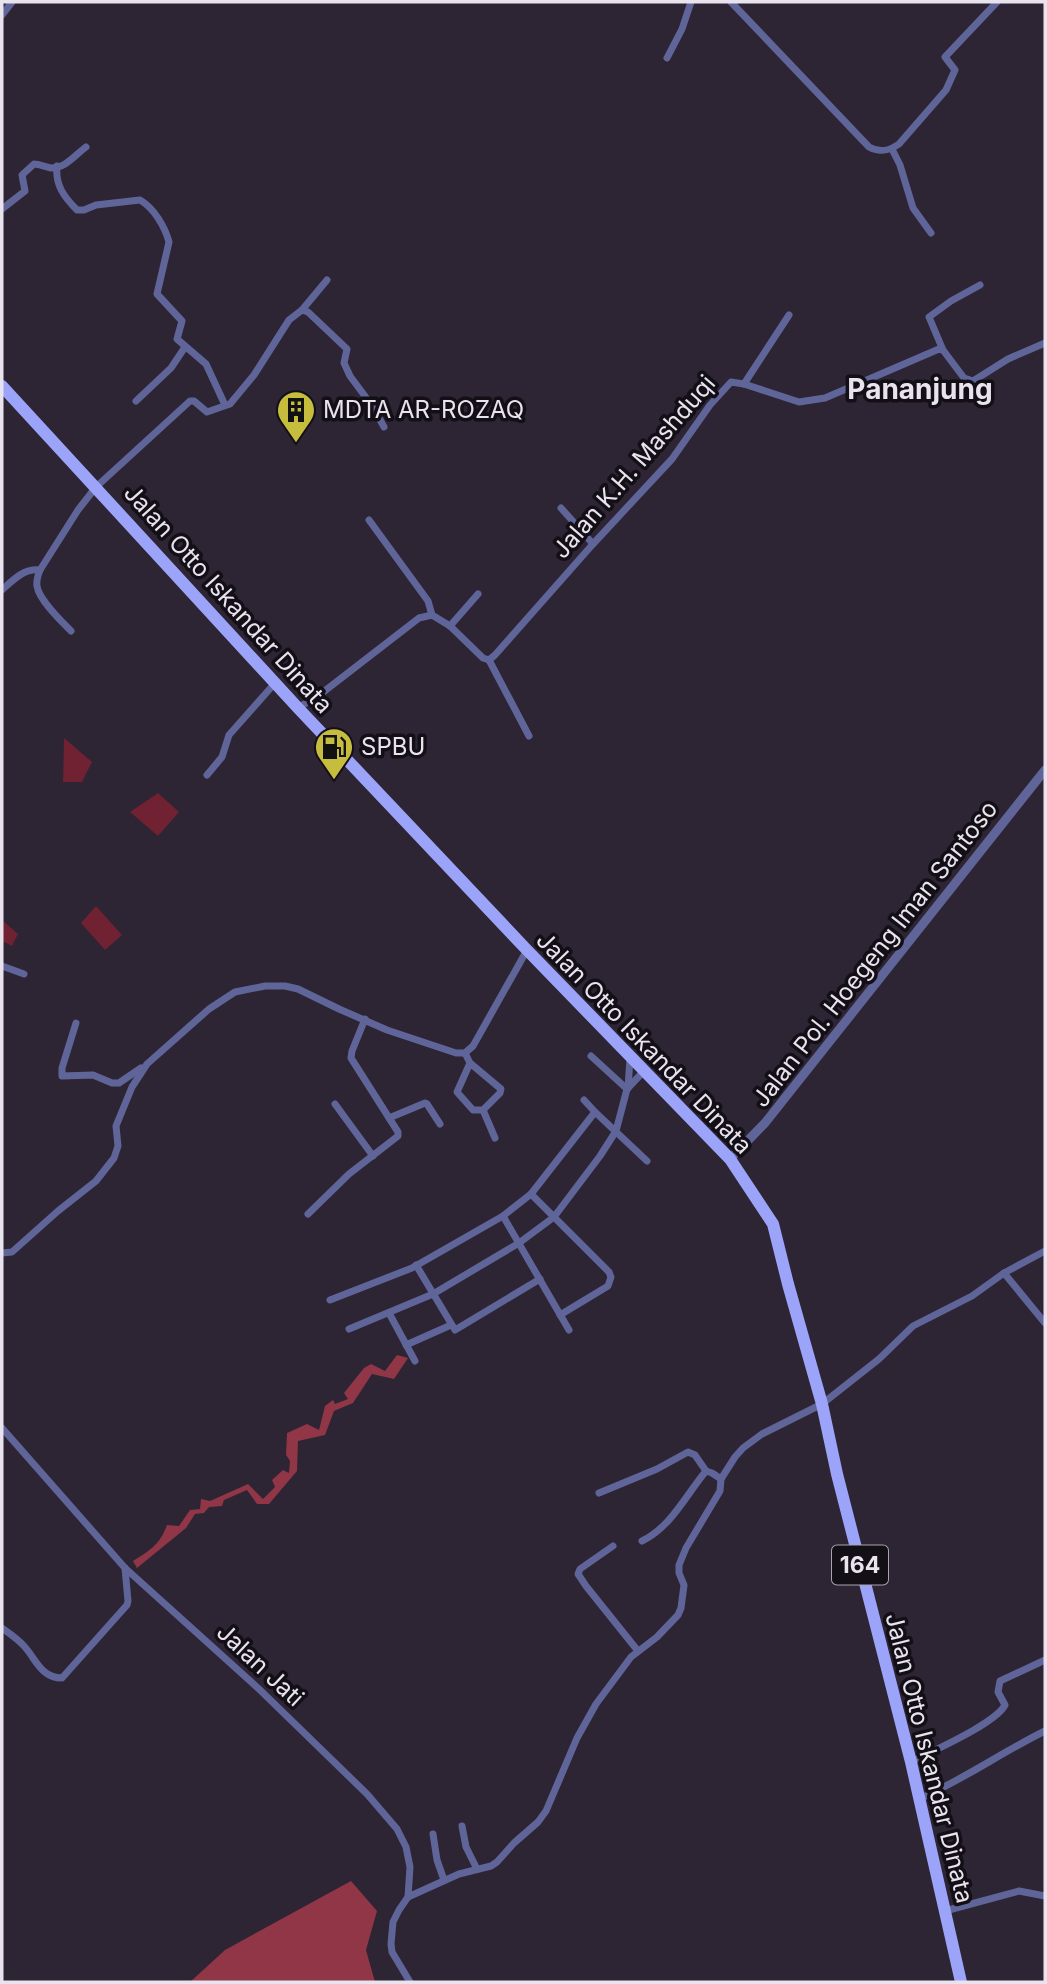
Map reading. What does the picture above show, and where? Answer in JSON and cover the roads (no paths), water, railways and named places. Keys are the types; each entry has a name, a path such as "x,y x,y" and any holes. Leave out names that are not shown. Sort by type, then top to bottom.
{"main road":[{"name":"Jalan Otto Iskandar Dinata","path":"2,386 298,709 629,1057 730,1159 773,1224 822,1404 837,1474 911,1762 961,1982"}],"street":[{"path":"2,15 12,2"},
{"path":"667,58 682,29 691,2"},
{"path":"731,2 869,147 880,151 892,149 899,144 946,90 955,70 945,57 997,2"},
{"path":"2,209 25,191 22,175 27,168 34,164 50,168 57,166 75,159 86,147"},
{"path":"892,149 900,165 913,208 931,233"},
{"path":"57,166 56,178 65,198 77,210 140,200 158,220 169,242 156,293 182,321 177,339 206,363 225,405"},
{"path":"71,631 37,589 36,580 78,510 96,487 190,401 194,401 207,412 230,404 254,375 289,320 302,310 327,280"},
{"path":"980,285 929,317 943,351 964,377 973,381 1008,359 1045,343"},
{"path":"302,310 313,316 347,349 344,363 350,376 384,427"},
{"path":"744,384 789,314"},
{"path":"136,401 171,368 185,347"},
{"name":"Jalan K.H. Mashduqi","path":"489,660 531,617 593,544 672,459 722,390 731,382 806,402 825,398 934,350 943,351"},
{"path":"561,508 593,544"},
{"path":"369,520 428,601 432,615 450,626 483,659 489,660 529,736"},
{"path":"2,590 31,569 40,570"},
{"path":"450,626 478,594"},
{"path":"298,709 419,618 432,615"},
{"path":"207,775 225,752 229,736 275,683"},
{"name":"Jalan Pol. Hoegeng Iman Santoso","path":"730,1159 765,1123 1045,770"},
{"path":"76,1023 62,1076 93,1075 112,1083 124,1081 209,1009 235,992 248,988 285,986 298,989 387,1030 456,1053 465,1053 473,1046 527,950"},
{"path":"2,965 24,974"},
{"path":"308,1214 349,1174 398,1136 351,1058 365,1019"},
{"path":"465,1053 470,1063 501,1089 483,1110 473,1110 457,1092 470,1063"},
{"path":"591,1056 627,1089"},
{"path":"349,1329 433,1294 519,1243 554,1217 616,1131 627,1089 629,1057"},
{"path":"2,1253 12,1252 41,1228 96,1181 114,1158 118,1146 116,1126 131,1087 147,1064"},
{"path":"627,1089 644,1071"},
{"path":"584,1100 647,1161"},
{"path":"389,1118 425,1102 440,1124"},
{"path":"335,1104 373,1156"},
{"path":"483,1110 495,1138"},
{"path":"330,1300 416,1265 503,1216 531,1194 595,1112"},
{"path":"531,1194 609,1272 611,1278 608,1286 561,1315"},
{"path":"503,1216 569,1330"},
{"path":"408,1897 444,1880 491,1866 538,1822 546,1811 587,1718 606,1689 631,1657 657,1637 678,1615 684,1585 679,1565 686,1548 720,1491 721,1479 743,1448 762,1434 822,1404 879,1359 913,1326 972,1296 1004,1273 1045,1251"},
{"path":"416,1265 451,1325 457,1330 540,1279"},
{"path":"1004,1273 1045,1323"},
{"path":"388,1313 415,1362"},
{"path":"406,1345 451,1325"},
{"name":"Jalan Jati","path":"2,1428 128,1570 259,1689 380,1808 397,1829 406,1847 410,1867 408,1897 399,1910 392,1930 391,1944 410,1982"},
{"path":"599,1493 657,1469 688,1452 695,1455 706,1471 721,1479"},
{"path":"642,1541 663,1528 706,1471"},
{"path":"613,1546 580,1569 578,1574 638,1651"},
{"path":"2,1628 24,1646 40,1668 49,1675 62,1678 127,1605 128,1570"},
{"path":"911,1762 999,1713 1005,1705 998,1692 1000,1681 1045,1660"},
{"path":"919,1799 1045,1731"},
{"path":"462,1826 466,1847 477,1869"},
{"path":"433,1834 437,1860 444,1880"},
{"path":"945,1912 1019,1891 1045,1896"}],"place":[{"name":"MDTA AR-ROZAQ","path":"296,444"},
{"name":"SPBU","path":"334,781"}],"district":[{"name":"Pananjung","path":"920,389"}]}
